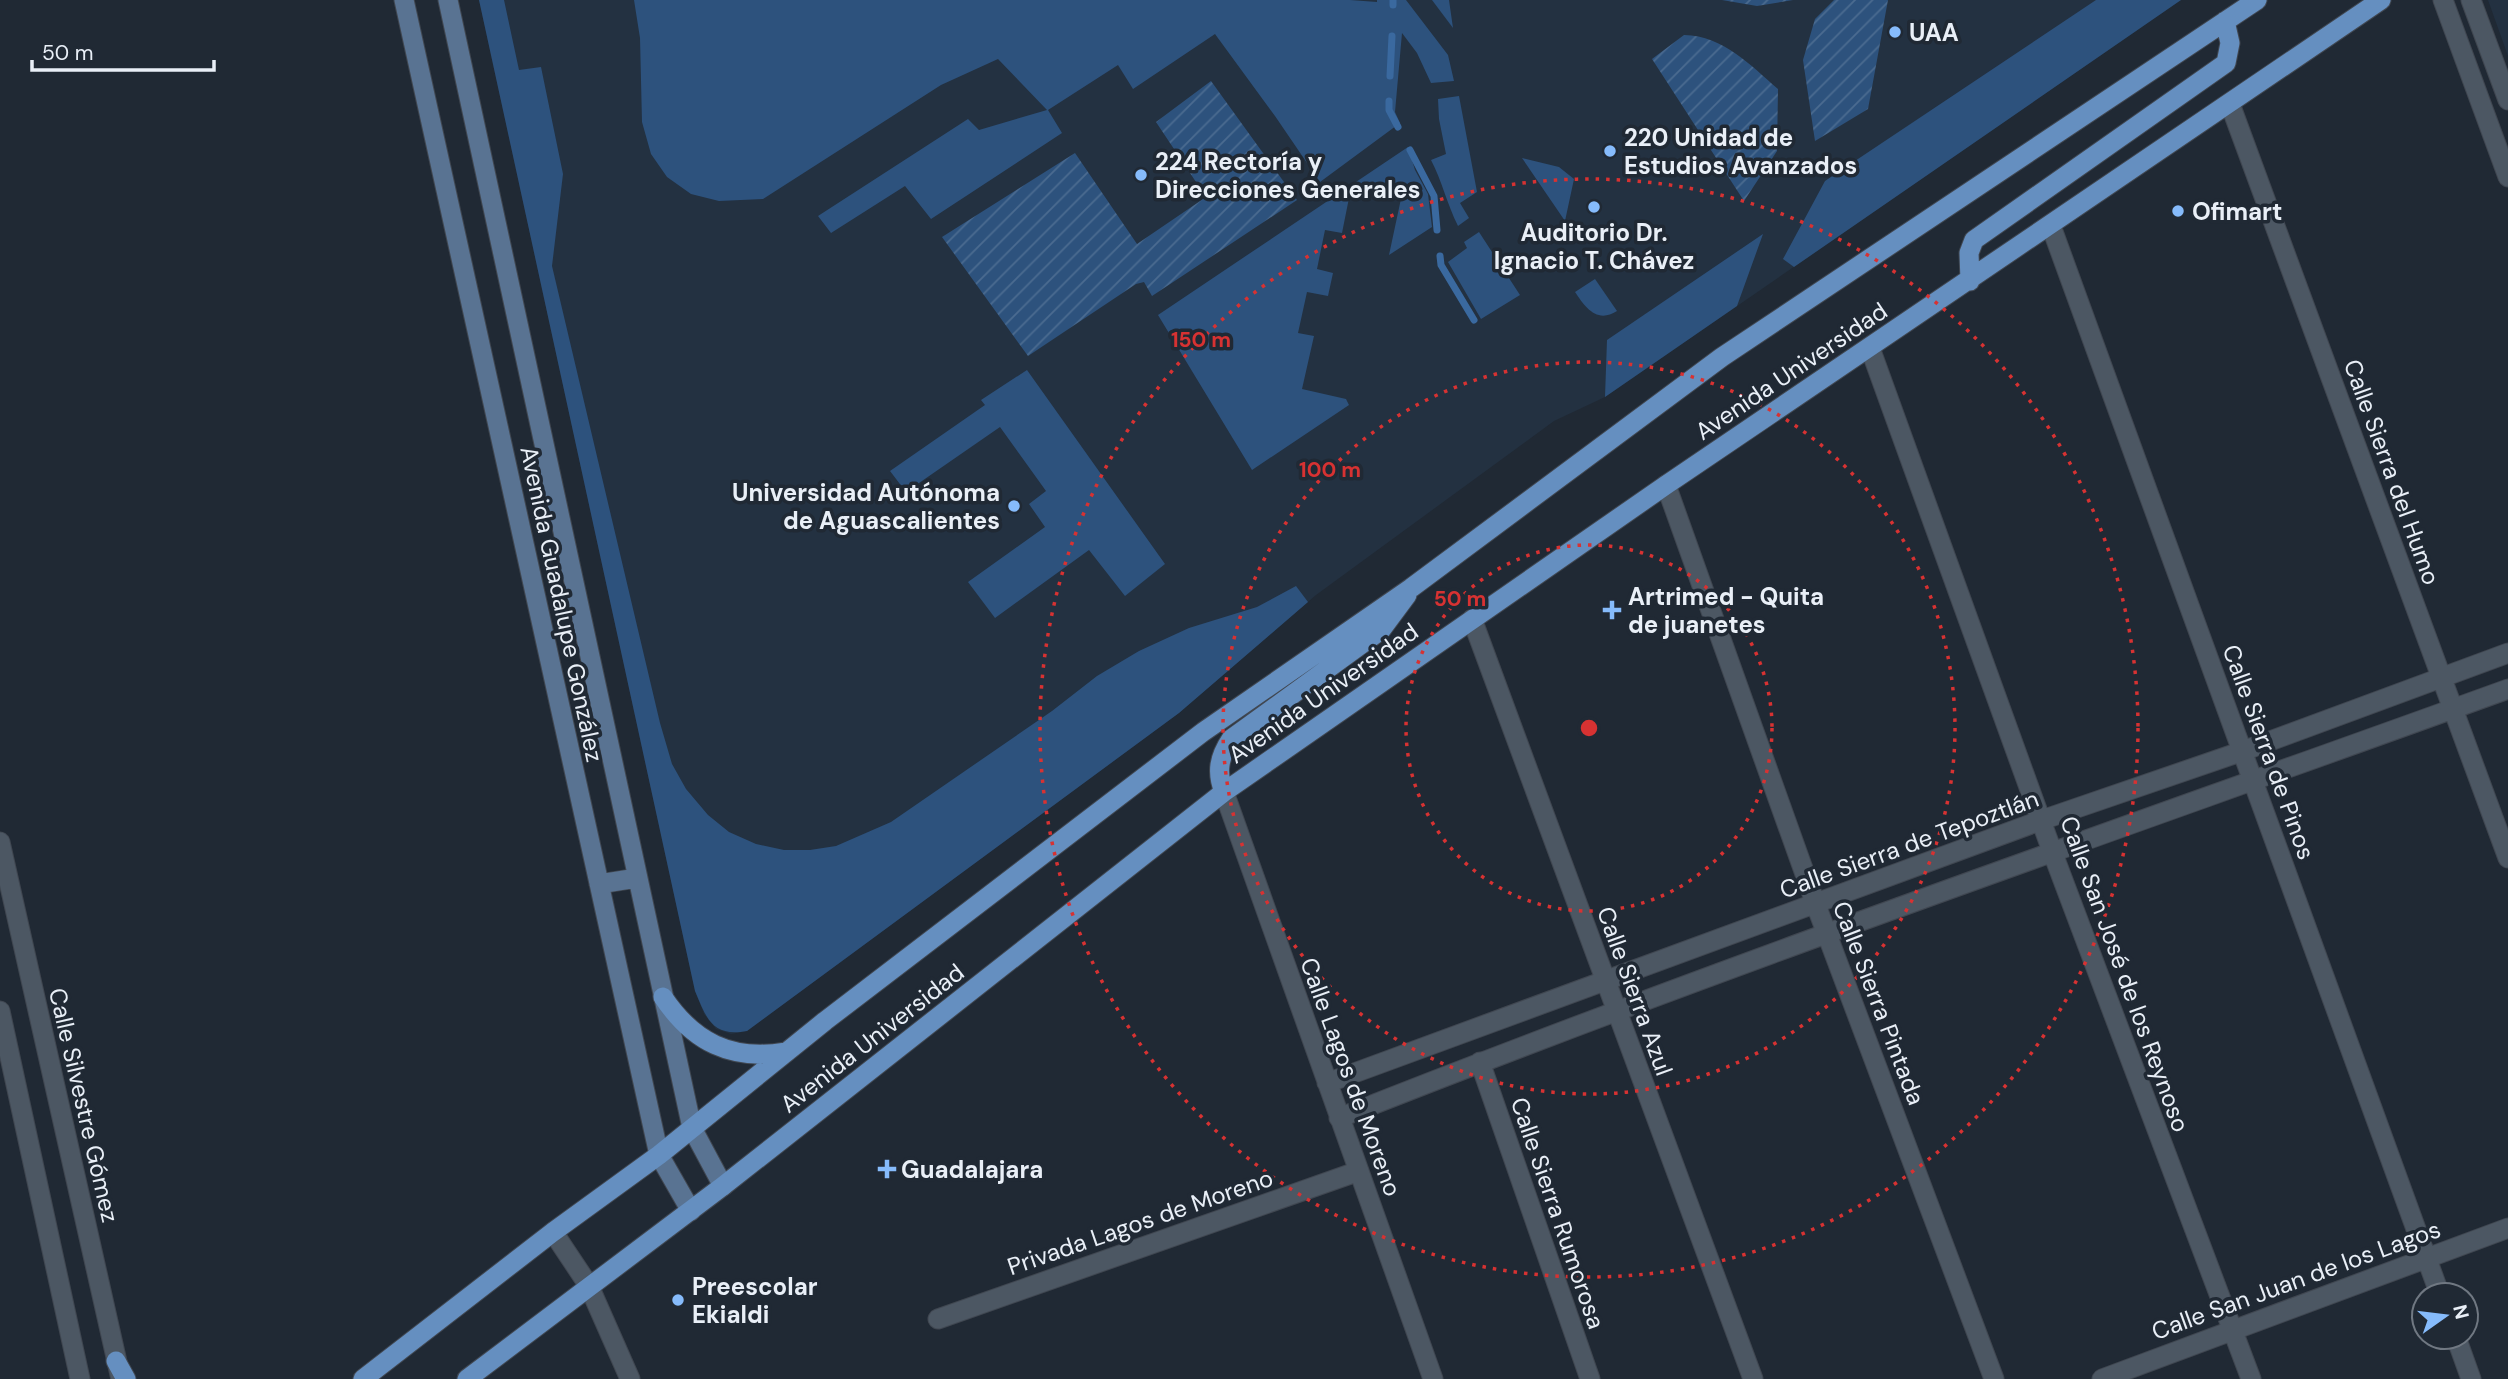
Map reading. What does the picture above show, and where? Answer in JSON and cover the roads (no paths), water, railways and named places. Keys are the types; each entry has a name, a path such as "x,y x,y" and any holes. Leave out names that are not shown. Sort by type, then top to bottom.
{"main road":[{"name":"Avenida Guadalupe González","path":"404,0 659,1155 691,1211"},
{"name":"Avenida Guadalupe González","path":"448,0 692,1128 723,1186"},
{"name":"Avenida Universidad","path":"363,1379 553,1232 659,1155 786,1052 1203,732 1410,588 1722,357 2257,0"},
{"name":"Avenida Universidad","path":"467,1379 691,1211 1224,792 1666,485 2381,0"},
{"path":"1970,281 1969,253 1974,240 2227,63 2230,43 2225,21"},
{"path":"1224,792 1220,782 1219,762 1231,739 1381,630 1402,605 1410,588"},
{"path":"599,884 637,878"},
{"path":"663,997 685,1025 714,1045 750,1055 786,1052"}],"street":[{"path":"2443,0 2508,177"},
{"path":"2471,0 2508,100"},
{"name":"Calle Sierra del Humo","path":"2230,104 2508,858"},
{"name":"Calle Sierra de Pinos","path":"2050,226 2435,1281"},
{"name":"Calle San José de los Reynoso","path":"1870,348 2052,850 2251,1379"},
{"name":"Calle Sierra Pintada","path":"1666,485 1816,905 1994,1379"},
{"name":"Calle Sierra Azul","path":"1472,620 1753,1379"},
{"name":"Calle Sierra de Tepoztlán","path":"1327,1083 2042,820 2243,751 2508,653"},
{"path":"1339,1118 1480,1062 2052,850 2254,781 2508,689"},
{"name":"Calle Lagos de Moreno","path":"1224,792 1433,1379"},
{"name":"Calle Silvestre Gómez","path":"0,842 121,1373"},
{"path":"0,1011 80,1379"},
{"name":"Calle Sierra Rumorosa","path":"1480,1062 1590,1379"},
{"name":"Privada Lagos de Moreno","path":"938,1319 1359,1171"},
{"name":"Calle San Juan de los Lagos","path":"2102,1379 2508,1228"},
{"path":"553,1232 589,1286 630,1379"},
{"path":"2461,1351 2471,1379"}],"waterway":[{"path":"1393,0 1393,5"},
{"path":"1390,76 1392,36"},
{"path":"1389,101 1389,110 1398,127"},
{"path":"1410,150 1434,196 1437,230"},
{"path":"1440,256 1441,265 1474,320"}],"place":[{"name":"UAA","path":"1895,32"},
{"name":"220 Unidad de Estudios Avanzados","path":"1610,151"},
{"name":"224 Rectoría y Direcciones Generales","path":"1141,175"},
{"name":"Auditorio Dr. Ignacio T. Chávez","path":"1594,207"},
{"name":"Ofimart","path":"2178,211"},
{"name":"Universidad Autónoma de Aguascalientes","path":"1014,506"},
{"name":"Artrimed - Quita de juanetes","path":"1612,610"},
{"name":"Guadalajara","path":"887,1169"},
{"name":"Preescolar Ekialdi","path":"678,1300"}]}
